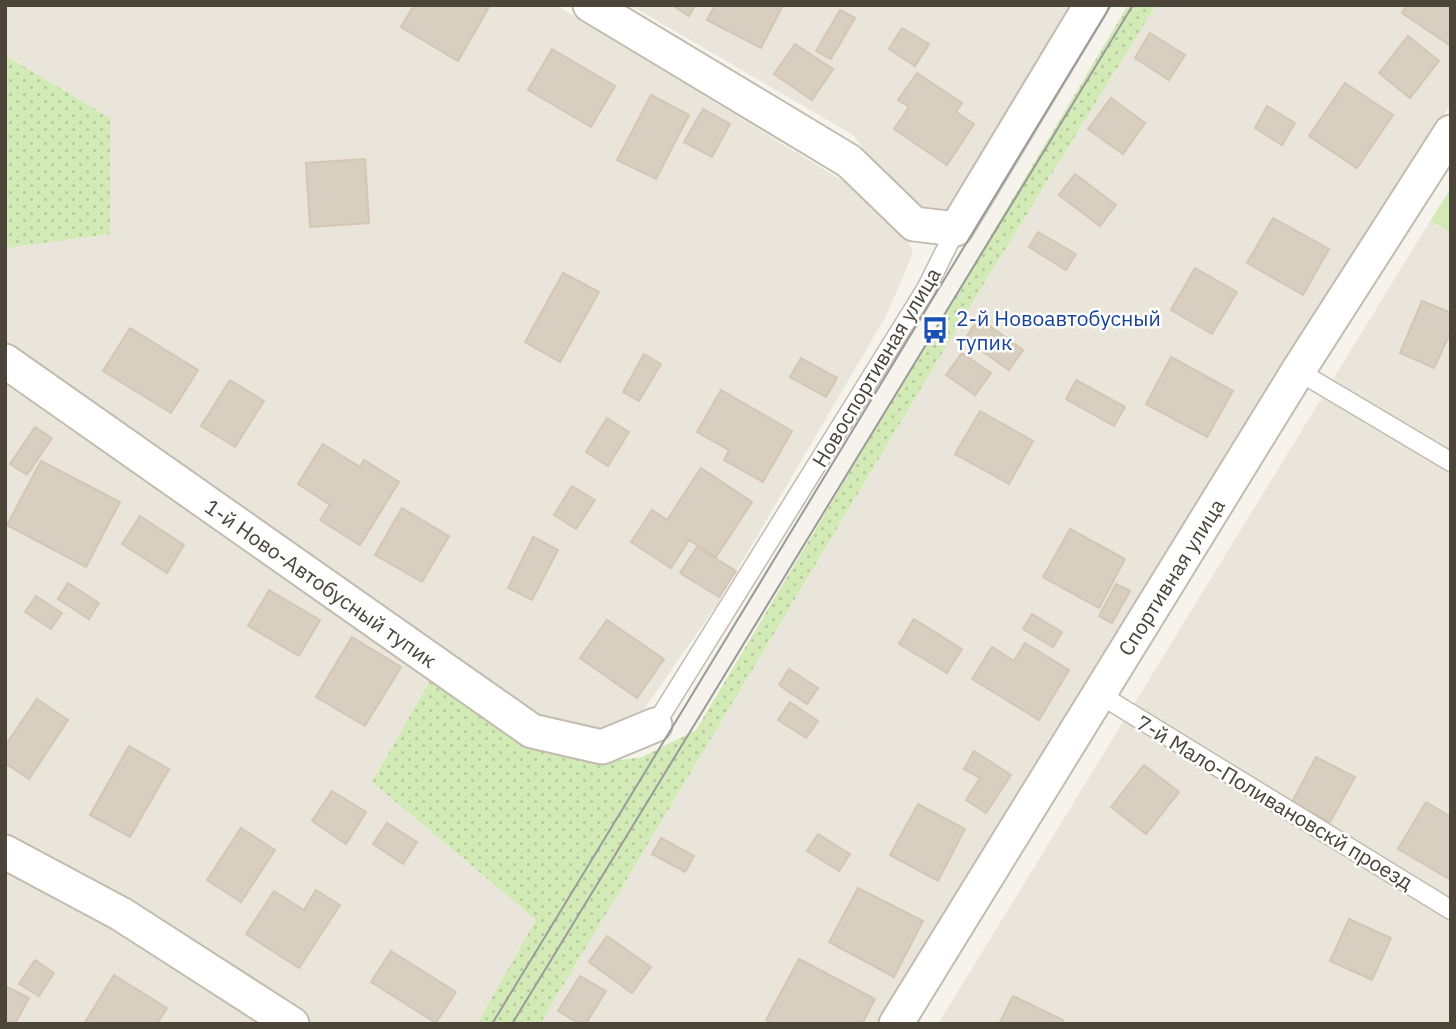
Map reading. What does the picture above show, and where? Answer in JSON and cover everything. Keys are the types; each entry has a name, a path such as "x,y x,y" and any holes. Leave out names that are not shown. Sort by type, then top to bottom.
{"street":[{"path":"590,5 849,161 914,224 956,229"},
{"name":"Новоспортивная улица","path":"956,229 1091,5"},
{"name":"Спортивная улица","path":"896,1024 1298,371 1451,132"},
{"name":"1-й Ново-Автобусный тупик","path":"5,361 532,731 602,747 655,725"},
{"path":"5,852 121,914 292,1024"}],"lane":[{"name":"Новоспортивная улица","path":"655,725 926,289 956,229"},
{"path":"1298,371 1451,462"},
{"name":"7-й Мало-Поливановскй проезд","path":"1099,694 1451,909"}],"shaded area":[{"path":"5,5 556,5 849,185 905,232 913,253 886,316 716,606 638,718 600,735 541,722 5,346 5,248 110,234 110,118 5,55"},
{"path":"630,5 1092,5 971,204 929,213 904,202 853,135"},
{"path":"1156,5 1451,5 1451,103 894,1024 540,1024 980,290"},
{"path":"1430,221 1451,233 1451,1024 938,1024"},
{"path":"5,383 435,672 372,782 537,921 477,1024 315,1024 124,902 5,837"},
{"path":"5,868 117,928 264,1024 5,1024"}],"green space":[{"path":"1128,5 1156,5 980,290 540,1024 477,1024 536,920 372,782 435,672 599,763 642,757 696,730"},
{"path":"5,55 110,118 110,234 5,248"},
{"path":"1451,188 1451,233 1430,221"}],"building":[{"path":"414,5 489,7 458,61 401,27"},
{"path":"672,5 695,5 689,16"},
{"path":"715,5 783,5 761,48 707,20"},
{"path":"1407,5 1451,5 1451,46 1402,13"},
{"path":"840,10 855,18 831,59 816,51"},
{"path":"902,28 929,44 915,66 889,49"},
{"path":"1150,33 1185,55 1169,80 1135,58"},
{"path":"1408,36 1439,61 1410,98 1379,73"},
{"path":"795,44 833,69 812,100 774,74"},
{"path":"552,49 615,86 591,127 528,90"},
{"path":"917,73 962,103 956,112 974,124 947,165 894,129 909,107 898,100"},
{"path":"1345,83 1393,115 1357,168 1309,136"},
{"path":"651,95 689,115 656,179 617,160"},
{"path":"1111,98 1145,123 1123,154 1088,129"},
{"path":"1267,106 1295,123 1282,145 1255,128"},
{"path":"703,109 730,124 712,157 684,142"},
{"path":"365,159 369,223 310,227 306,163"},
{"path":"1075,174 1116,205 1100,226 1059,195"},
{"path":"1273,218 1329,249 1303,295 1247,263"},
{"path":"1038,232 1076,254 1066,270 1029,247"},
{"path":"1195,268 1237,292 1212,334 1171,310"},
{"path":"563,273 599,292 560,362 525,342"},
{"path":"1422,301 1451,313 1451,331 1434,368 1400,353"},
{"path":"979,318 1023,350 1009,370 965,339"},
{"path":"130,328 198,370 171,413 103,371"},
{"path":"962,353 991,373 975,395 946,375"},
{"path":"644,354 661,364 639,401 623,392"},
{"path":"1171,357 1233,391 1207,437 1146,404"},
{"path":"801,358 837,378 826,397 790,377"},
{"path":"230,380 264,401 235,447 201,426"},
{"path":"1076,380 1125,407 1114,426 1066,399"},
{"path":"721,390 792,431 763,482 724,460 729,450 697,432"},
{"path":"980,411 1033,441 1009,484 955,454"},
{"path":"607,418 629,432 608,466 586,452"},
{"path":"35,427 52,438 27,475 10,464"},
{"path":"323,444 360,467 364,460 399,482 360,545 320,520 330,505 298,484"},
{"path":"41,461 120,502 86,567 7,525"},
{"path":"701,468 752,502 716,557 689,540 671,568 631,542 652,510 667,520"},
{"path":"572,486 595,500 576,529 554,515"},
{"path":"402,508 449,536 422,582 375,555"},
{"path":"140,516 184,545 167,573 122,544"},
{"path":"1070,529 1125,559 1099,608 1043,577"},
{"path":"533,537 558,550 532,600 508,588"},
{"path":"697,547 736,571 719,597 680,573"},
{"path":"68,583 99,603 89,619 58,599"},
{"path":"1116,584 1130,591 1112,623 1099,616"},
{"path":"269,590 320,620 299,656 248,626"},
{"path":"36,596 62,613 51,629 25,612"},
{"path":"1032,614 1062,632 1053,647 1023,629"},
{"path":"914,619 962,649 947,673 899,644"},
{"path":"607,620 664,659 637,698 580,658"},
{"path":"352,637 401,667 365,726 316,697"},
{"path":"1025,643 1069,670 1039,720 972,679 992,647 1014,661"},
{"path":"789,669 818,688 807,704 779,685"},
{"path":"37,699 68,720 29,779 5,763 5,746"},
{"path":"790,702 818,721 806,738 778,720"},
{"path":"129,746 169,769 130,837 90,815"},
{"path":"974,751 1011,775 986,813 966,800 980,778 964,769"},
{"path":"1316,757 1355,777 1330,822 1292,802"},
{"path":"1144,765 1179,792 1146,834 1111,807"},
{"path":"332,791 366,812 346,844 312,821"},
{"path":"1426,802 1451,817 1451,880 1398,849"},
{"path":"918,804 965,829 938,881 890,855"},
{"path":"387,823 417,842 403,864 373,844"},
{"path":"241,828 275,850 241,902 207,880"},
{"path":"818,834 850,854 839,871 807,851"},
{"path":"661,838 694,856 685,872 652,854"},
{"path":"858,888 923,921 894,977 829,942"},
{"path":"316,890 340,905 299,968 246,934 274,891 304,910"},
{"path":"1349,919 1391,938 1372,980 1330,961"},
{"path":"607,936 651,967 632,993 589,962"},
{"path":"391,951 456,992 436,1023 371,982"},
{"path":"799,959 875,999 862,1024 774,1024 766,1020"},
{"path":"35,960 54,973 39,996 19,984"},
{"path":"114,975 167,1008 157,1024 84,1024"},
{"path":"580,976 606,991 586,1024 580,1024 558,1011"},
{"path":"5,986 29,998 15,1024 5,1019"},
{"path":"1013,996 1063,1020 1061,1024 999,1024"}],"tram line":[{"path":"492,1024 1111,5"},
{"path":"512,1024 1133,5"}],"place":[{"name":"2-й Новоавтобусный тупик","path":"935,330"}]}
